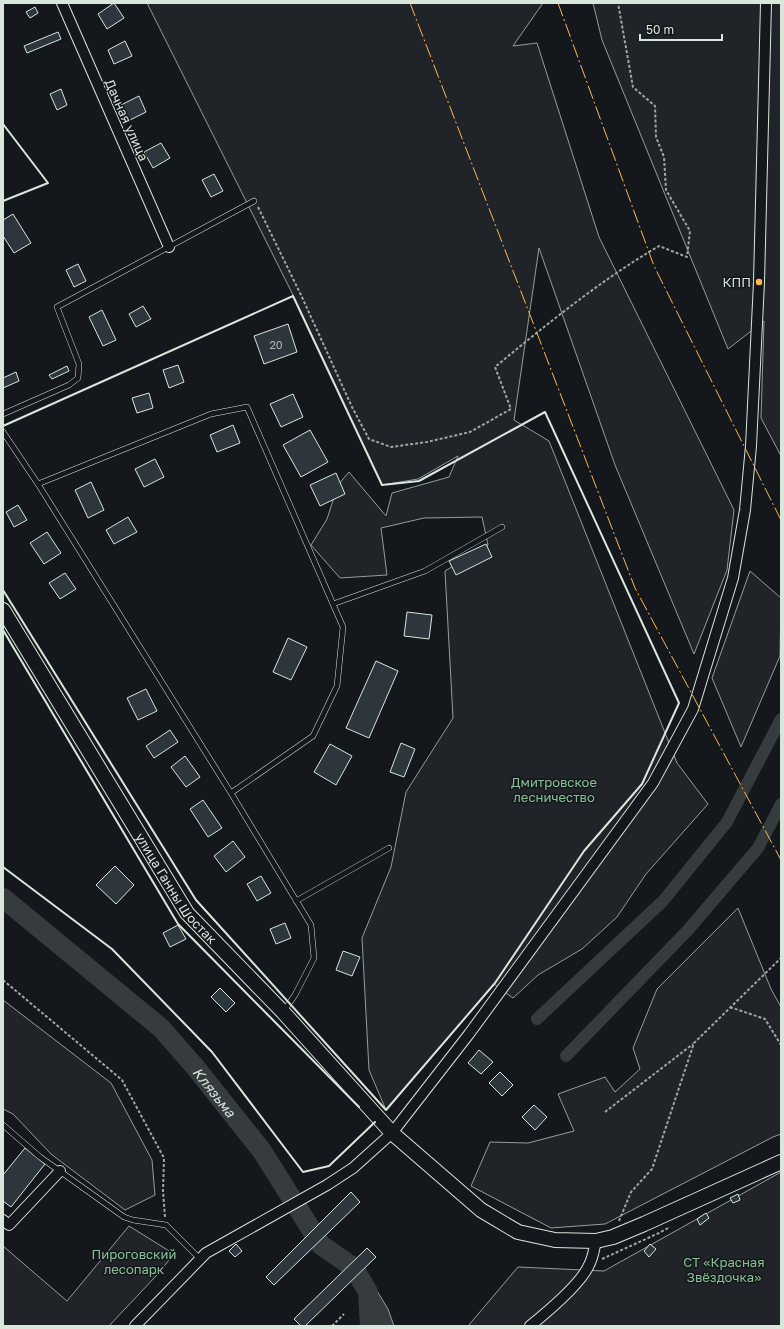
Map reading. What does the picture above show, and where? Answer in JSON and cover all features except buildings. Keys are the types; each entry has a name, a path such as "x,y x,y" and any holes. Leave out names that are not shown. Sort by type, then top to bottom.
{"main road":[{"name":"улица Ганны Шостак","path":"3,610 187,913 283,1012 392,1133 480,1210 518,1232 555,1240 596,1241 613,1237 781,1162"}],"street":[{"name":"Дачная улица","path":"62,3 169,247"},
{"path":"135,1326 206,1253 221,1246 327,1185 353,1168 392,1133 469,1034 654,783 693,709 733,578 745,510 751,446 756,326 766,3"},
{"path":"3,1220 10,1225 60,1171"},
{"path":"530,1326 544,1315 580,1280 589,1265 596,1241"}],"lane":[{"path":"3,414 69,384 78,378 79,364 57,307 254,201"},
{"path":"38,484 210,414 248,407 343,627 337,686 313,736 231,793"},
{"path":"3,432 38,484 231,793 311,925 314,958 295,995 283,1012"},
{"path":"333,604 425,572 502,527"},
{"path":"296,901 389,848"},
{"path":"3,1125 40,1157 124,1217 133,1220 166,1225 200,1259"}],"path":[{"path":"254,201 302,295 352,407 369,439 391,447 427,442 470,432 511,409 495,367 543,327 631,262 659,246 687,257 690,231 666,190 664,156 656,137 655,106 633,87 618,3"},
{"path":"605,1112 694,1043 781,958"},
{"path":"3,980 122,1080 164,1158 163,1191 166,1225"},
{"path":"730,1007 765,1019 781,1045"},
{"path":"613,1237 631,1192 652,1170 694,1043"},
{"path":"332,1326 344,1314"}],"green space":[{"name":"Дмитровское лесничество","path":"147,3 543,3 513,46 537,43 599,237 734,510 727,570 694,654 615,465 539,248 514,420 549,441 677,763 708,804 646,874 617,917 582,949 538,975 513,998 494,984 386,1110 369,1070 362,938 391,867 406,792 453,718 445,571 488,545 482,517 424,518 381,528 387,575 340,578 311,545 327,519 338,485 349,472 386,516 392,493 449,477 458,456 418,479 382,485 293,295"},
{"path":"593,3 781,3 781,456 761,418 764,321 728,349 602,40"},
{"path":"750,571 781,598 780,656 741,747 712,678"},
{"path":"738,908 771,989 781,1007 781,1134 605,1224 551,1228 471,1186 490,1142 528,1143 574,1131 558,1094 605,1077 615,1092 640,1069 633,1048 657,989"},
{"path":"3,1000 111,1083 152,1160 155,1195 125,1210 51,1154 13,1114 3,1109"},
{"name":"СТ «Красная Звёздочка»","path":"781,1172 781,1326 468,1326 518,1267 604,1271"},
{"name":"Пироговский лесопарк","path":"129,1226 174,1254 156,1276 109,1326 3,1326 3,1246 67,1301"}],"shaded area":[{"path":"377,1291 388,1309 394,1326 365,1326 366,1324 361,1294"}],"waterway":[{"path":"537,1019 663,901 727,822 781,719"},
{"path":"566,1056 688,930 758,848 781,804"},
{"name":"Клязьма","path":"3,898 161,1028 196,1068 262,1151 321,1245 354,1268 368,1292 370,1326"}],"wall":[{"path":"3,124 48,183 3,201"},
{"path":"3,426 293,296 382,485 419,481 545,412 679,703 642,784 584,851 495,983 386,1110 196,900 3,590"},
{"path":"3,630 178,924 359,1107"},
{"path":"3,867 112,949 212,1052 303,1172 329,1166 375,1122"}],"power":[{"path":"410,3 635,588 781,860"},
{"path":"558,3 654,266 781,520"}],"place":[{"name":"КПП","path":"759,282"}]}
